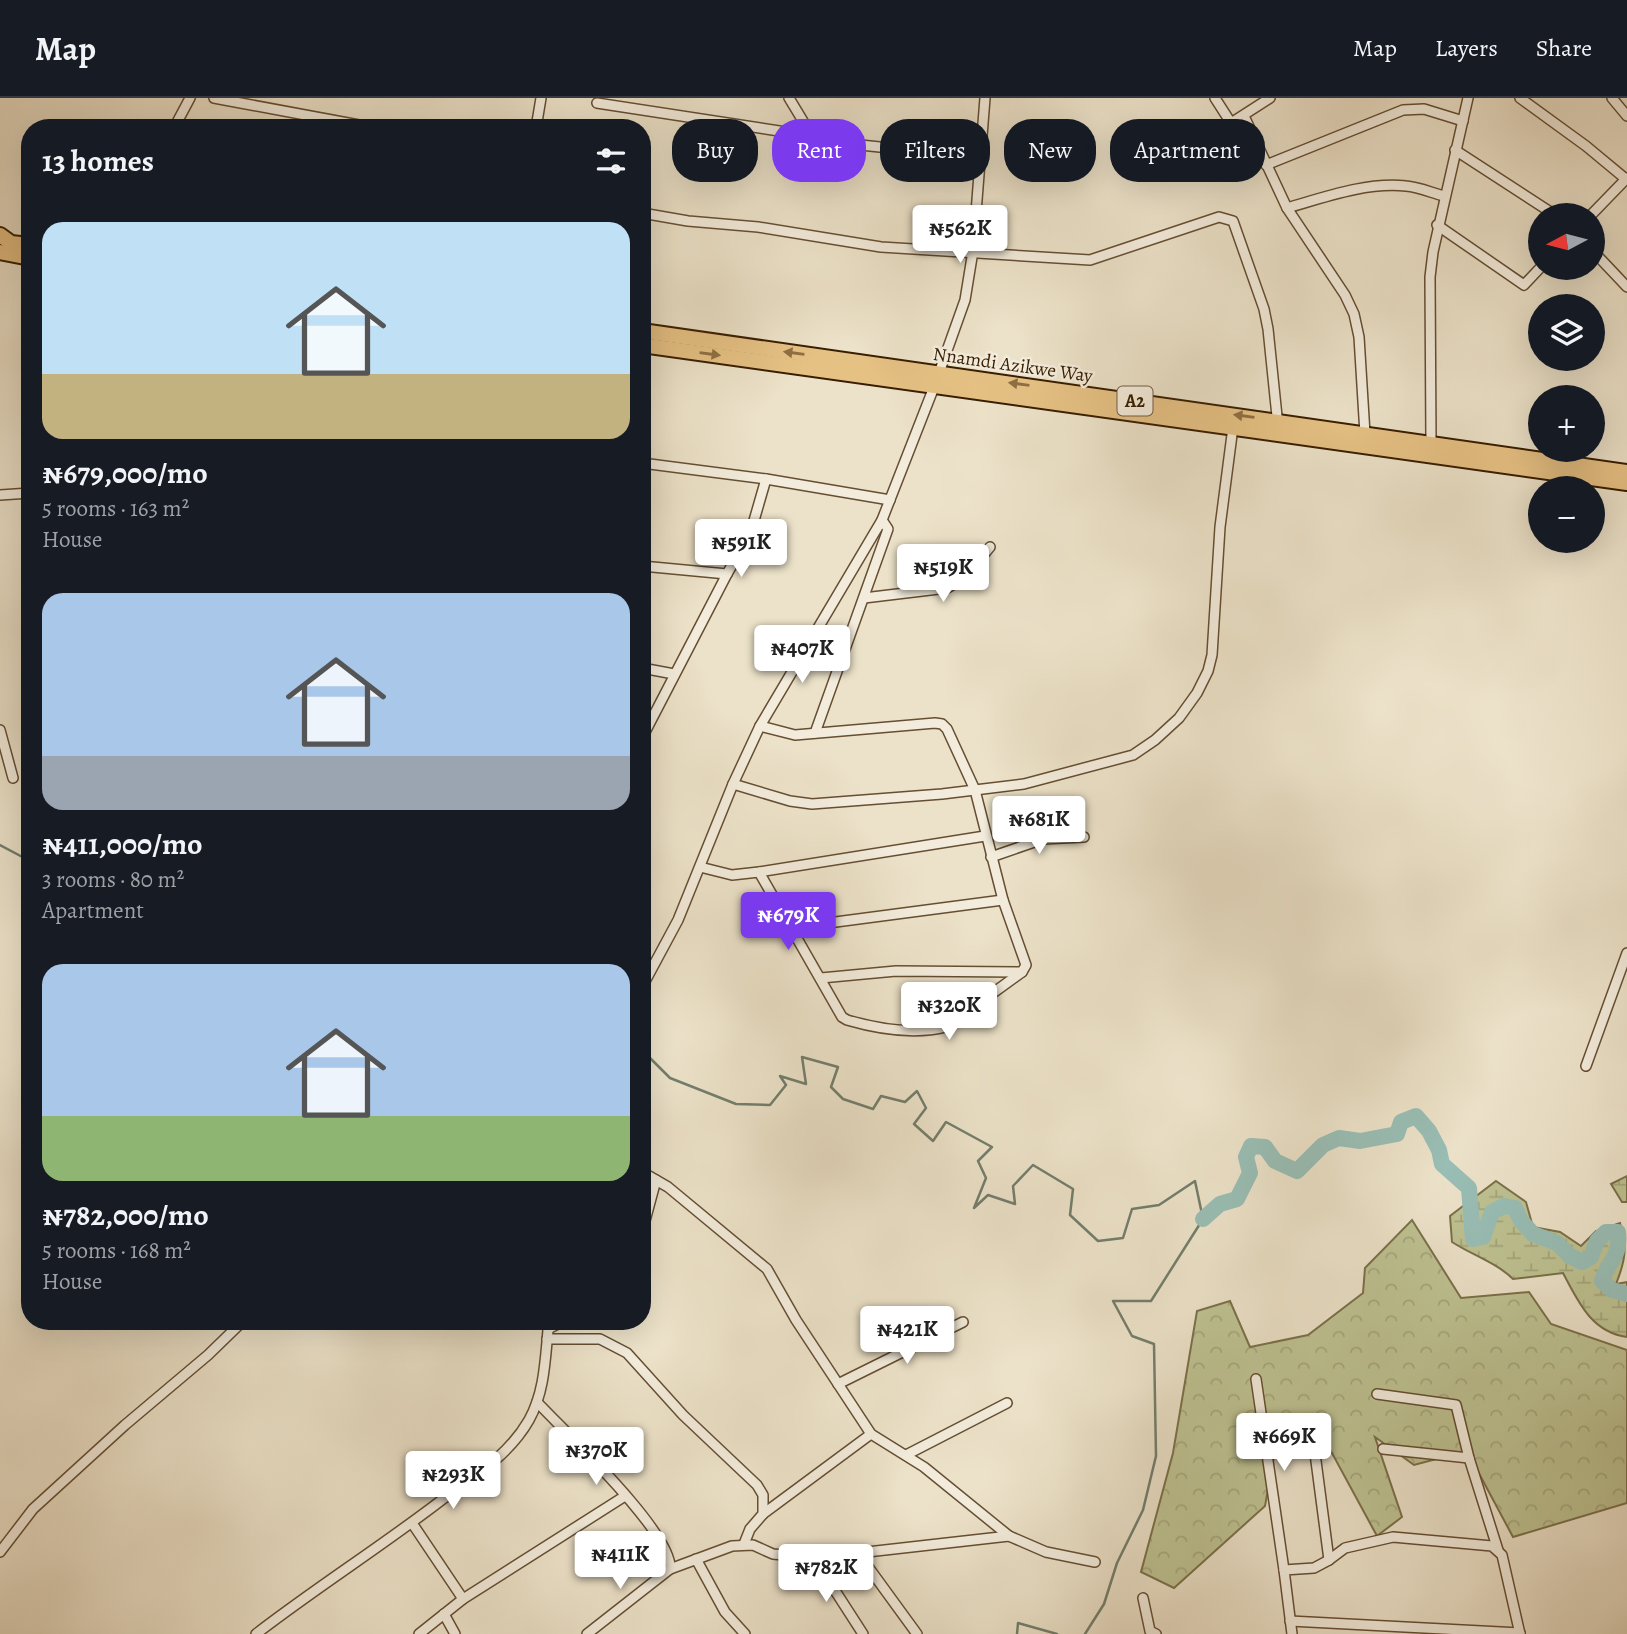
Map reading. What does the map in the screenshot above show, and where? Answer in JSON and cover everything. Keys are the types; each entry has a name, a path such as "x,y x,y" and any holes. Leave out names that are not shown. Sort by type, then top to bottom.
{"highway":[{"path":"0,235 11,243 21,244"},
{"path":"0,252 21,256"},
{"name":"Nnamdi Azikwe Way","path":"651,332 1233,427 1365,434 1627,472"},
{"name":"Nnamdi Azikwe Way","path":"651,346 936,380 1278,428 1627,483"}],"street":[{"path":"179,119 190,98"},
{"path":"214,98 327,119"},
{"path":"538,119 541,98"},
{"path":"789,98 802,119"},
{"path":"983,119 985,98"},
{"path":"1215,98 1231,123 1270,98"},
{"path":"1398,98 1403,110"},
{"path":"1431,443 1430,277 1437,225 1468,98"},
{"path":"1520,98 1627,179 1603,203"},
{"path":"1612,98 1627,116"},
{"path":"597,103 772,130"},
{"path":"1266,165 1403,110 1424,109 1464,121"},
{"path":"1244,116 1287,208 1345,295 1354,314 1359,337 1365,434"},
{"path":"1455,150 1537,203"},
{"path":"651,970 678,920 733,784 760,726 882,520 965,300 973,251 978,182"},
{"path":"1287,208 1336,194 1375,187 1409,186 1444,196"},
{"path":"651,215 758,227 881,247 1090,260 1219,217 1229,218 1233,221 1264,309 1272,352 1278,428"},
{"path":"1437,225 1524,285 1529,280"},
{"path":"1605,264 1627,287"},
{"path":"733,784 790,801 812,804 975,790 1024,784 1133,755 1155,740 1179,718 1208,671 1212,654 1220,527 1233,427"},
{"path":"651,464 766,479 890,500"},
{"path":"651,720 751,531 766,479"},
{"path":"0,495 21,494"},
{"path":"816,733 888,529 882,520"},
{"path":"864,598 947,588 964,578 990,547"},
{"path":"651,567 727,574"},
{"path":"651,669 674,674"},
{"path":"759,872 842,1017 848,1020 898,1030 934,1030 946,1027 1022,972 1026,965 1003,900 975,790 947,729 942,724 795,735 760,726"},
{"path":"0,730 13,778"},
{"path":"700,867 732,875 985,836"},
{"path":"991,857 1042,839 1084,837"},
{"path":"790,928 1003,900"},
{"path":"1586,1066 1627,953"},
{"path":"821,978 896,971 1022,972"},
{"path":"651,1177 668,1187 767,1269 777,1282 796,1320 871,1434 925,1467 1009,1536 1046,1552 1095,1562"},
{"path":"651,1199 656,1180"},
{"path":"838,1384 963,1322"},
{"path":"0,1552 33,1509 125,1425 208,1356 234,1330"},
{"path":"257,1634 502,1455 528,1420 543,1387 548,1330"},
{"path":"553,1330 600,1339 627,1353 683,1415 757,1485 764,1494 764,1514"},
{"path":"1256,1379 1292,1634"},
{"path":"1377,1394 1456,1405 1469,1458 1498,1550"},
{"path":"537,1402 643,1515 662,1541 671,1561 670,1569"},
{"path":"906,1455 1007,1403"},
{"path":"1311,1423 1329,1560"},
{"path":"744,1544 750,1529 764,1514 871,1434"},
{"path":"1383,1449 1469,1458"},
{"path":"419,1634 463,1599 625,1496"},
{"path":"412,1523 463,1599"},
{"path":"587,1634 670,1569 732,1546 753,1545 773,1554 814,1558 1009,1536"},
{"path":"1284,1570 1314,1568 1345,1548 1393,1537 1492,1546 1502,1555 1520,1634 1290,1621"},
{"path":"858,1553 917,1634"},
{"path":"814,1558 858,1632"},
{"path":"696,1559 725,1612 745,1634"},
{"path":"1143,1598 1152,1633"},
{"path":"444,1614 455,1634"}],"green space":[{"path":"1627,1176 1627,1202 1622,1202 1611,1184"},
{"path":"1496,1181 1526,1202 1533,1227 1560,1232 1581,1246 1596,1231 1620,1223 1624,1254 1616,1284 1627,1282 1627,1337 1604,1329 1587,1314 1563,1273 1513,1279 1452,1242 1450,1216"},
{"path":"1412,1220 1461,1298 1529,1292 1551,1324 1627,1350 1627,1503 1513,1537 1467,1451 1414,1465 1375,1437 1402,1517 1377,1536 1313,1418 1280,1423 1265,1506 1174,1588 1141,1572 1173,1453 1197,1311 1230,1301 1250,1347 1308,1335 1363,1293 1365,1268"}],"waterway":[{"path":"0,845 21,856"},
{"path":"651,1059 670,1078 736,1104 770,1105 786,1085 780,1076 806,1084 802,1057 838,1067 831,1087 843,1099 873,1109 881,1096 905,1102 917,1091 926,1108 914,1124 933,1141 946,1122 992,1147 978,1161 986,1178 974,1208 988,1195 1015,1204 1013,1186 1033,1165 1073,1189 1070,1215 1098,1241 1123,1238 1132,1209 1159,1205 1195,1181 1203,1219 1151,1301 1113,1301 1132,1336 1154,1344 1156,1456 1143,1510 1117,1563 1104,1604 1085,1634"},
{"path":"1203,1219 1220,1204 1237,1199 1250,1173 1246,1157 1251,1146 1265,1147 1275,1161 1297,1171 1323,1145 1339,1138 1360,1141 1397,1134 1401,1122 1416,1116 1429,1131 1439,1150 1442,1164 1469,1188 1473,1239 1483,1237 1492,1212 1504,1206 1515,1208 1521,1221 1533,1234 1557,1243 1570,1256 1582,1262 1591,1257 1597,1241 1606,1232 1618,1232 1618,1248 1602,1281 1612,1290 1627,1294"},
{"path":"1017,1634 1018,1623 1057,1634"}]}
